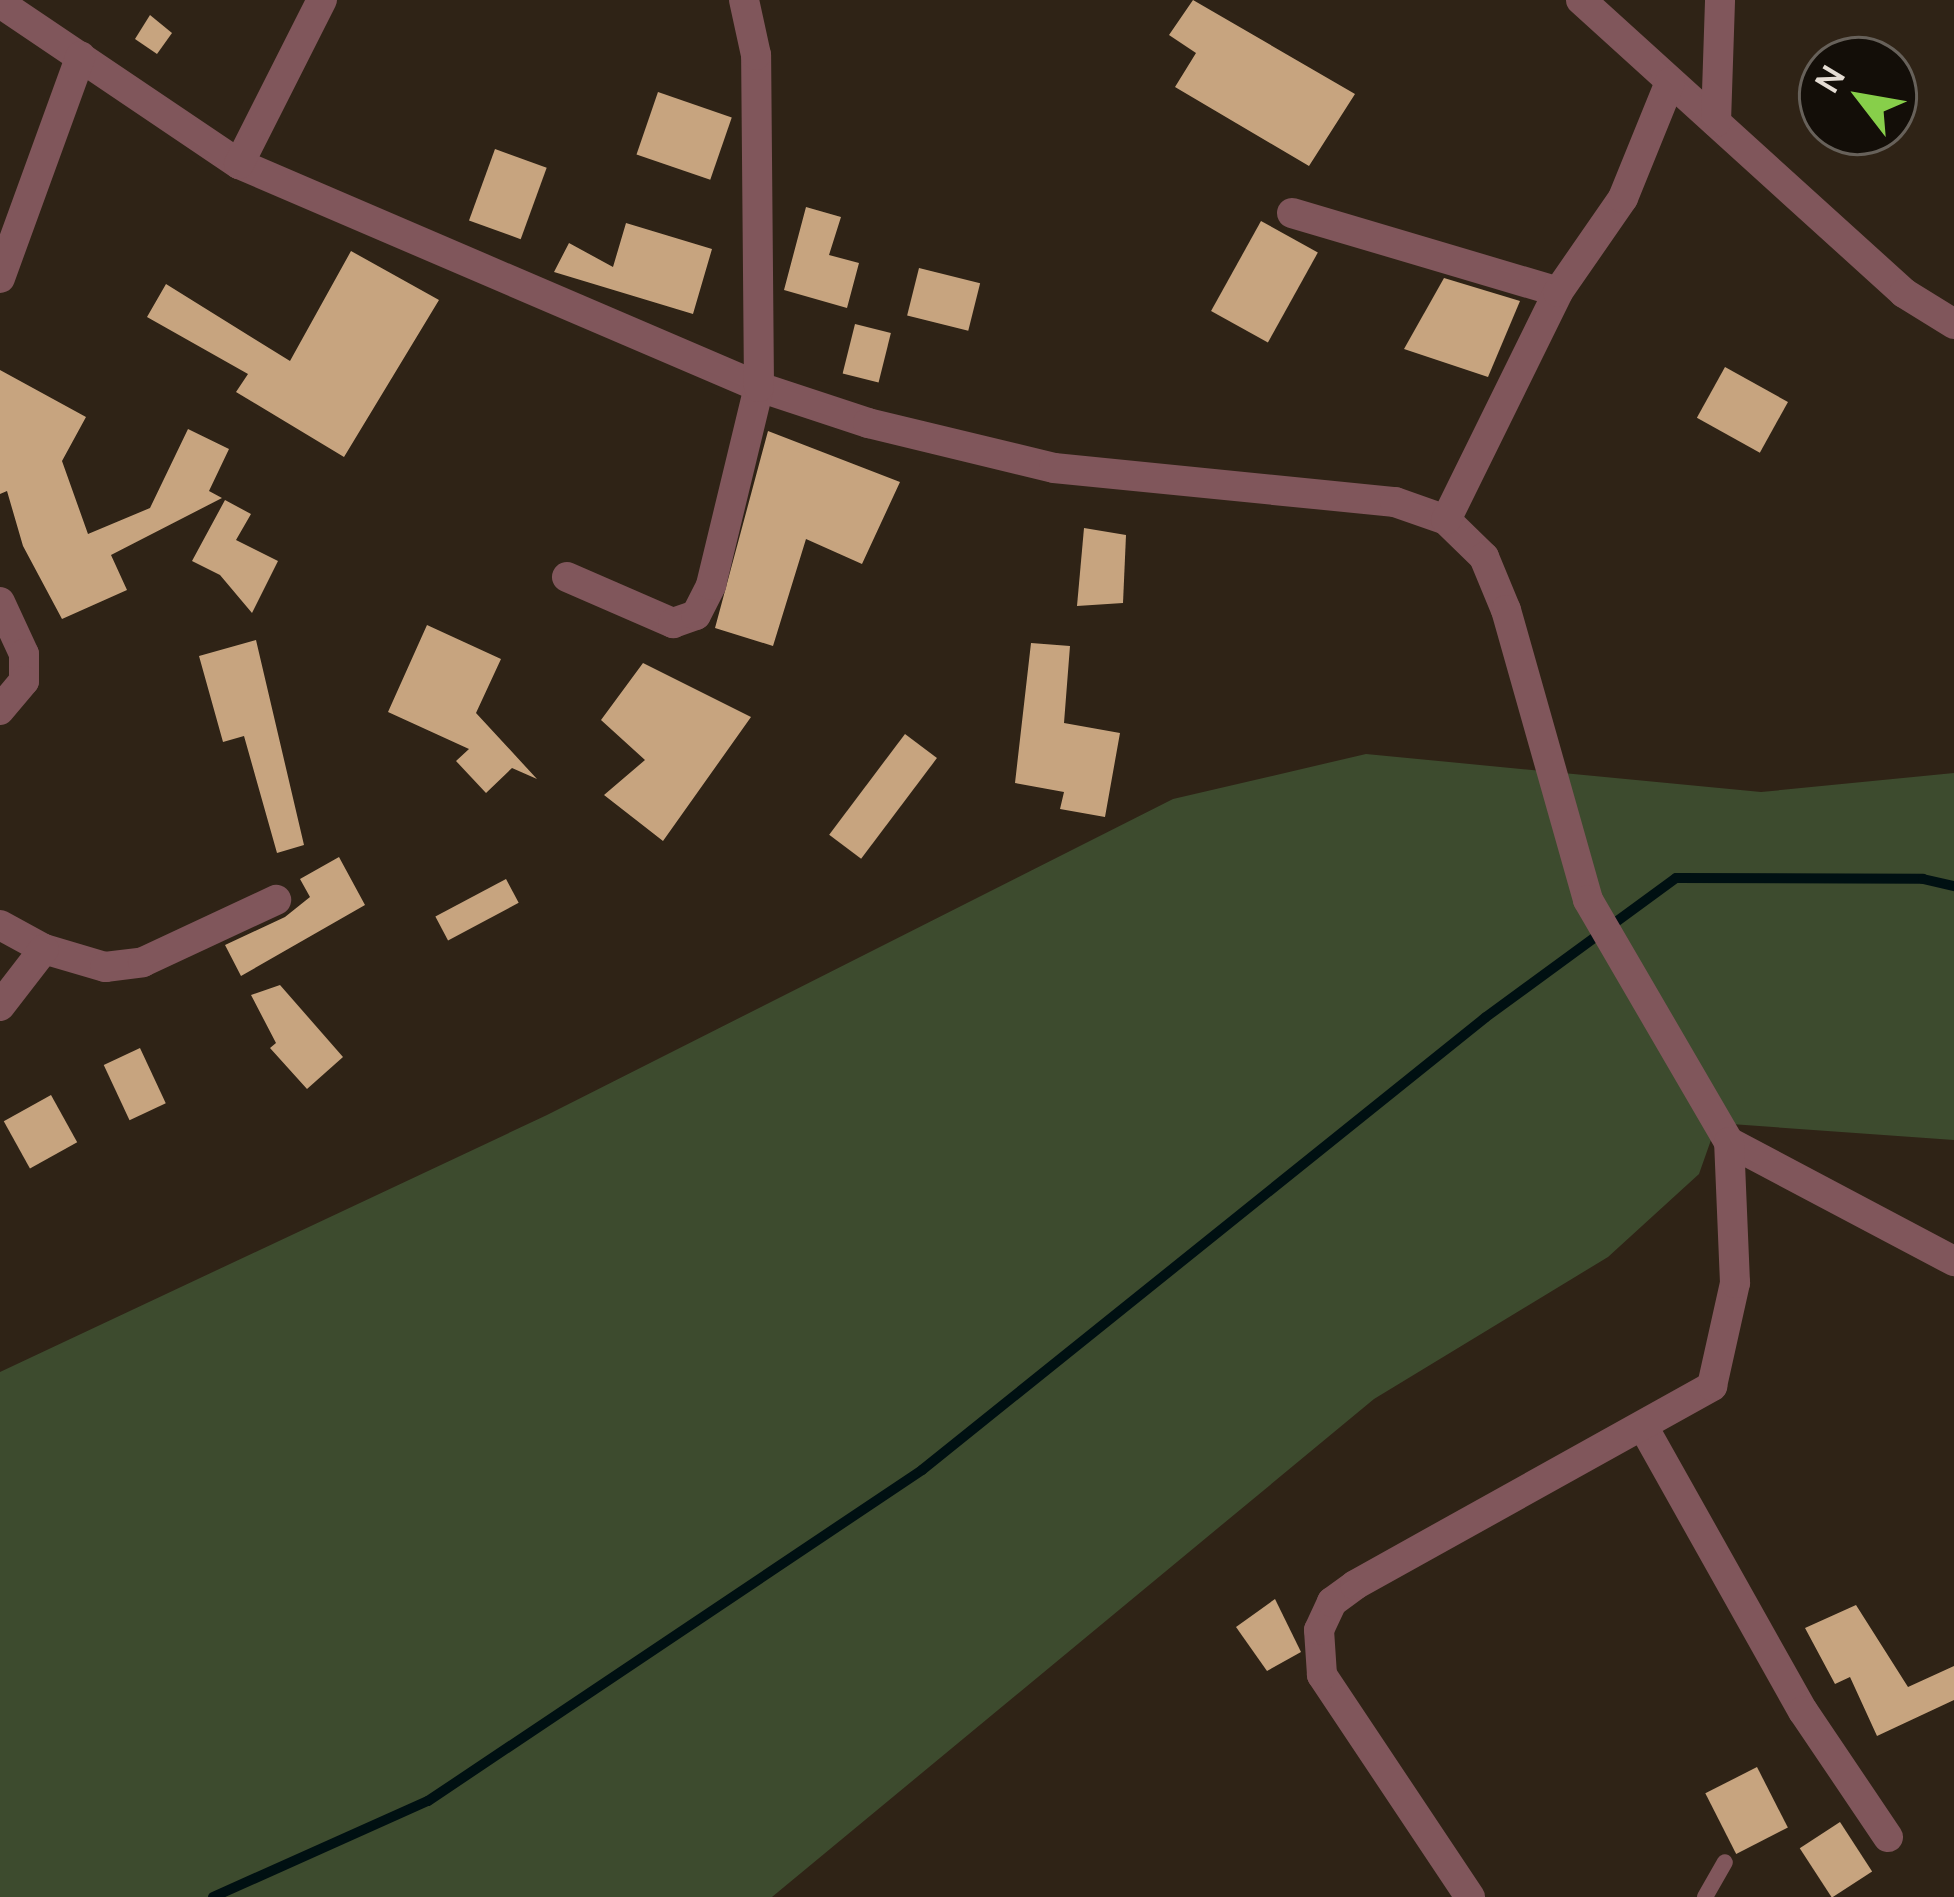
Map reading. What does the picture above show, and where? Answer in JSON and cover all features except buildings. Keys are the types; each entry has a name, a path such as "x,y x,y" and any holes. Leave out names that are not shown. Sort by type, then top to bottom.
{"street":[{"path":"239,164 322,0"},
{"path":"567,577 673,623 696,615 711,585 759,387 756,55 744,0"},
{"path":"1581,0 1904,293 1954,324"},
{"path":"1716,122 1720,0"},
{"path":"0,3 239,164 759,387 1054,468 1396,502 1446,520 1484,556 1506,610 1588,900 1730,1142 1736,1283 1712,1386 1355,1585 1332,1602 1319,1630 1322,1675 1470,1897"},
{"path":"0,278 81,56"},
{"path":"1446,520 1558,292 1623,198 1670,82"},
{"path":"1292,213 1558,292"},
{"path":"0,602 24,654 24,681 0,710"},
{"path":"0,925 44,949 105,967 143,962 276,900"},
{"path":"0,1006 44,949"},
{"path":"1730,1142 1954,1261"},
{"path":"1643,1428 1804,1711 1888,1837"}],"lane":[{"path":"1705,1897 1725,1862"}],"green space":[{"path":"1366,754 1761,792 1954,773 1954,1140 1717,1123 1699,1174 1608,1257 1374,1399 772,1897 0,1897 0,1372 547,1115 1173,799"}],"waterway":[{"path":"213,1897 428,1801 922,1470 1486,1017 1676,878 1923,879 1954,886"}]}
